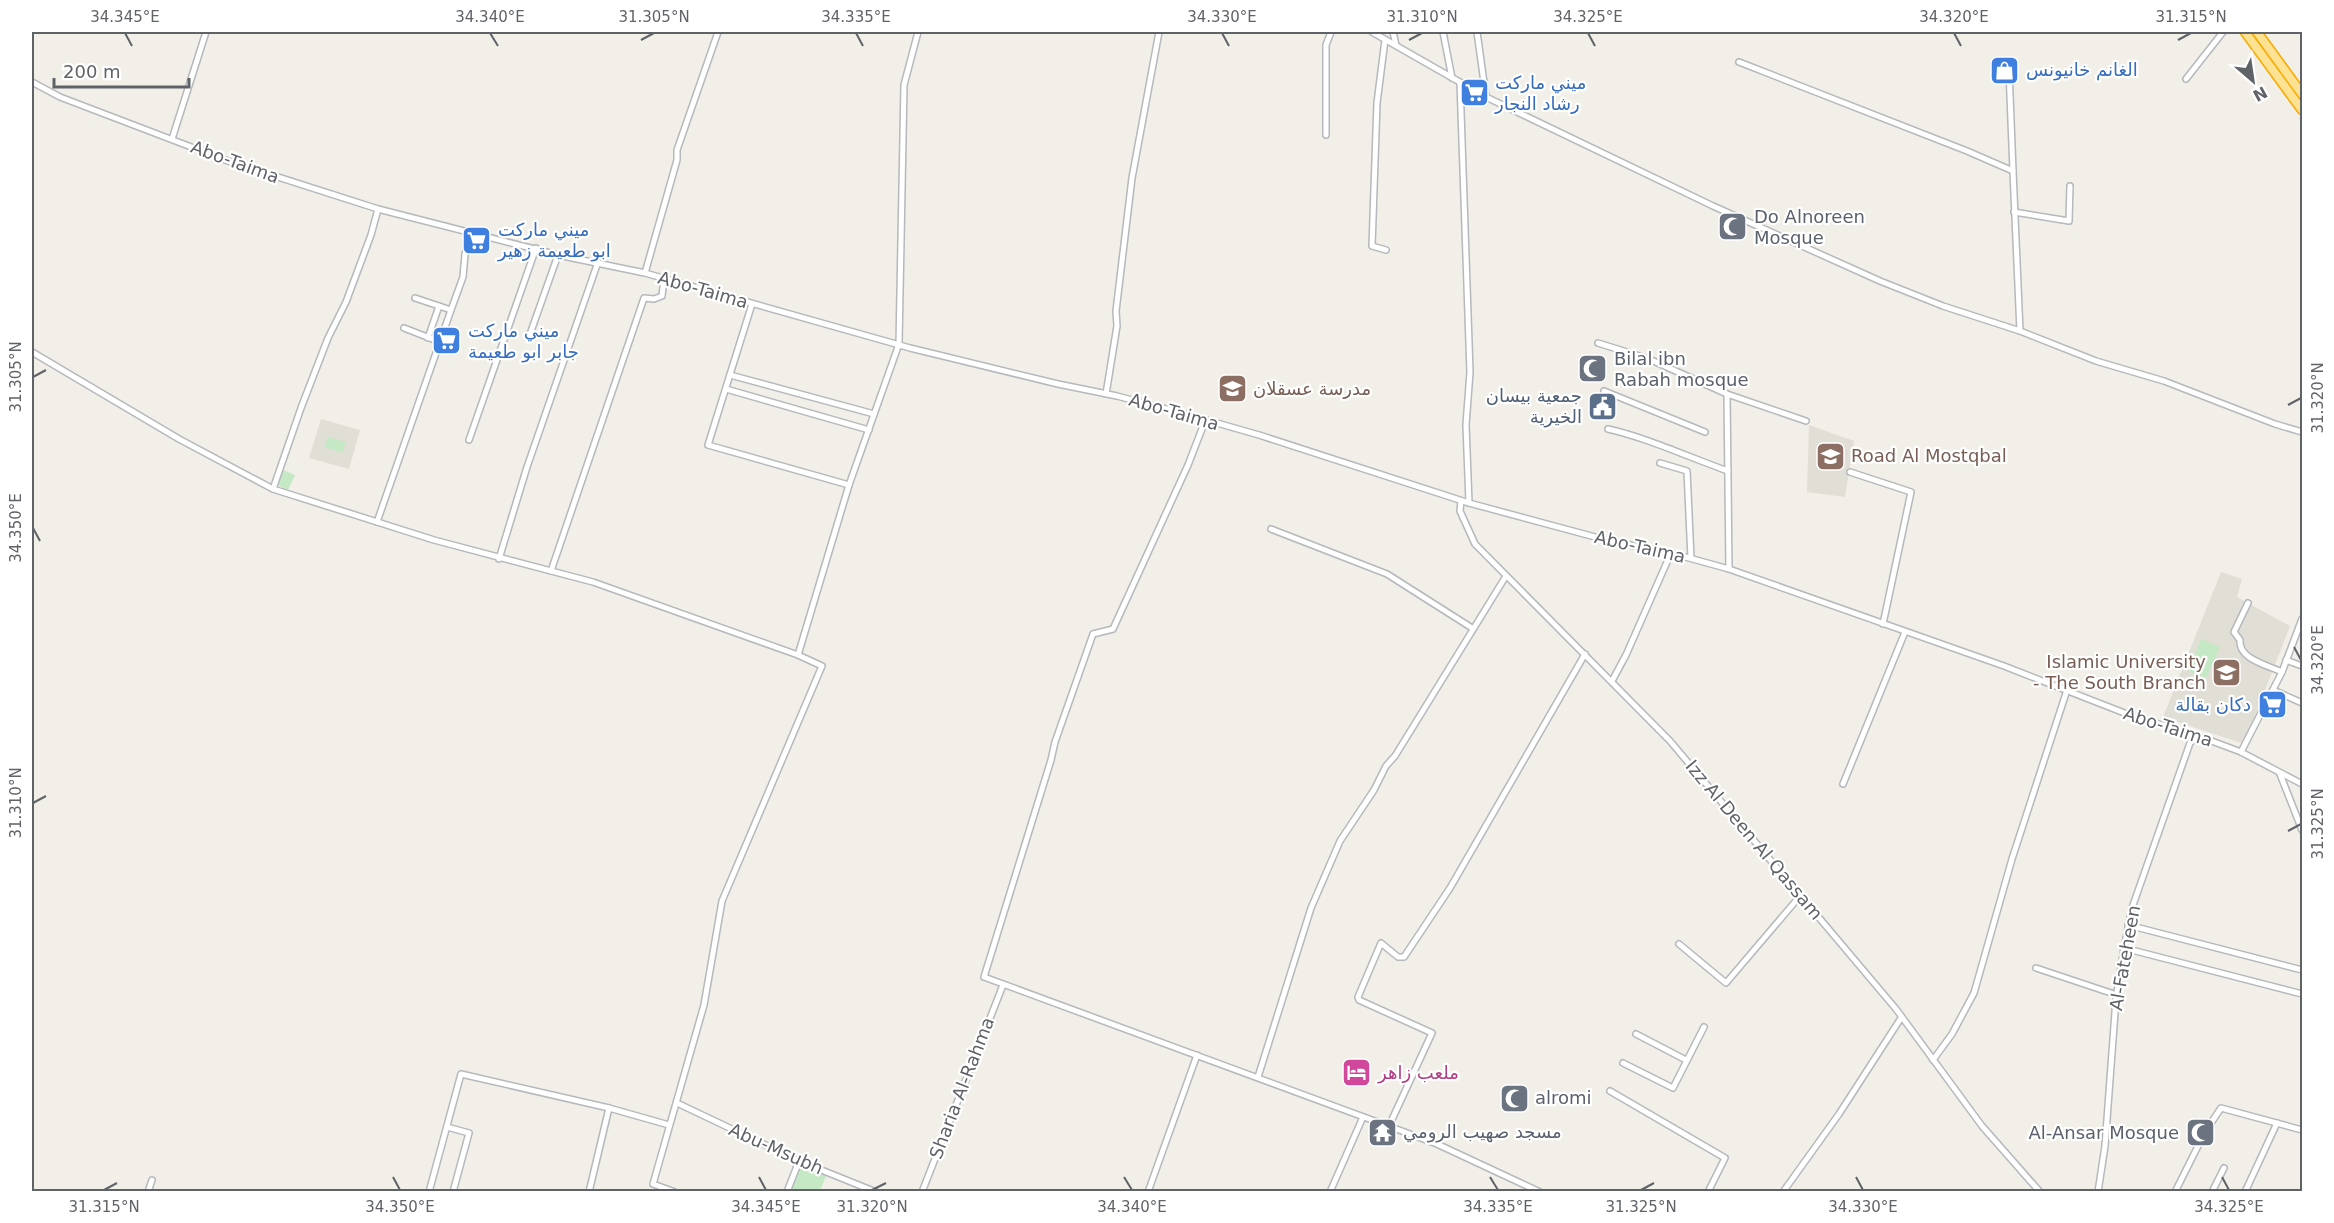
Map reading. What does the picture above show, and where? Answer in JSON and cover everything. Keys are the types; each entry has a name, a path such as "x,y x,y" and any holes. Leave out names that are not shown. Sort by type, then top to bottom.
{"highway":[{"path":"2245,32 2302,110"},
{"path":"2258,32 2302,94"}],"street":[{"path":"172,139 206,32"},
{"path":"645,273 677,160 677,150 718,32"},
{"path":"798,655 849,485 899,344 904,85 918,32"},
{"path":"1106,394 1116,326 1132,178 1159,32"},
{"path":"1326,135 1326,45 1331,32"},
{"path":"1372,32 1486,97 1820,255 1918,297 2020,331 2096,360 2164,381 2275,424 2302,432"},
{"path":"1393,32 1396,45"},
{"path":"1443,32 1452,78"},
{"path":"1477,32 1486,97"},
{"path":"2212,32 2218,38"},
{"path":"2186,79 2223,32"},
{"path":"1385,40 1377,102 1372,246 1386,250"},
{"path":"1739,62 2013,171"},
{"path":"2009,70 2020,331"},
{"name":"Abo-Taima","path":"32,82 78,104 228,161 378,208 558,255 645,273 899,344 1106,394 1259,435 1461,501 1610,541 1691,558 1728,569 2067,690 2127,714 2241,752 2302,784"},
{"path":"1460,83 1470,372 1466,425 1469,503"},
{"path":"2014,212 2069,221 2070,186"},
{"path":"273,489 316,371 346,302 378,208"},
{"path":"377,522 451,310 465,265 465,254 473,233"},
{"path":"470,440 536,248"},
{"path":"529,336 558,255"},
{"path":"499,559 527,467 598,262"},
{"path":"551,571 644,298 654,299 662,296 664,278"},
{"path":"415,298 451,310"},
{"path":"752,304 708,445 849,485"},
{"path":"428,338 439,306"},
{"path":"404,328 440,342"},
{"path":"1598,343 1649,359 1727,394 1806,421"},
{"path":"32,352 179,439 273,489 499,559 593,582 798,655 822,666 722,901 704,1005 653,1184 675,1191"},
{"path":"730,375 874,414"},
{"path":"726,389 869,430"},
{"path":"1604,391 1706,432"},
{"path":"1727,394 1728,569"},
{"path":"1205,421 1188,465 1113,629 1093,634 1055,742 984,977 1389,1126 1495,1169 1539,1191"},
{"path":"1608,429 1633,434 1648,442 1728,471"},
{"path":"1660,463 1687,471 1691,558"},
{"path":"1850,472 1911,492 1883,624"},
{"name":"Izz Al Deen Al Qassam","path":"1461,501 1460,511 1475,544 1670,741 1855,958 1992,1138 2040,1191"},
{"path":"1271,529 1387,574 1472,628"},
{"path":"1612,681 1671,554"},
{"path":"1258,1077 1311,908 1340,840 1374,790 1386,766 1395,756 1506,576"},
{"path":"2248,603 2234,632 2240,639 2239,647 2245,655 2282,672"},
{"path":"2241,752 2282,672 2302,619"},
{"path":"1843,784 1905,632"},
{"path":"1389,1126 1432,1033 1359,1000 1358,997 1381,943 1398,957 1404,957 1449,888 1585,654"},
{"path":"2286,660 2302,666"},
{"path":"1933,1060 1952,1034 1974,993 2012,859 2067,690"},
{"path":"2273,690 2302,703"},
{"name":"Al-Fateheen","path":"2098,1191 2108,1118 2117,994 2128,925 2190,743 2196,736"},
{"path":"2280,774 2302,830"},
{"path":"1679,944 1726,983 1800,896"},
{"path":"2128,925 2302,970"},
{"path":"2124,948 2302,994"},
{"path":"2036,968 2117,994"},
{"name":"Sharia Al-Rahma","path":"922,1191 1004,985"},
{"path":"1783,1191 1839,1114 1901,1018"},
{"path":"1623,1062 1672,1088 1704,1027"},
{"path":"1636,1034 1686,1060"},
{"path":"1148,1191 1197,1055"},
{"path":"429,1191 461,1074 609,1108 669,1125"},
{"path":"1610,1091 1725,1158 1708,1191"},
{"name":"Abu-Msubh","path":"677,1103 799,1161 876,1191"},
{"path":"589,1191 609,1108"},
{"path":"2175,1191 2205,1132 2221,1108 2302,1130"},
{"path":"1330,1191 1363,1117"},
{"path":"2245,1191 2277,1123"},
{"path":"447,1127 470,1133 455,1191"},
{"path":"787,1191 799,1161"},
{"path":"2211,1191 2224,1168"},
{"path":"148,1191 152,1180"}],"shaded area":[{"path":"321,419 360,430 349,469 309,458"},
{"name":"Road Al Mostqbal","path":"1809,425 1854,441 1845,497 1807,492"},
{"name":"Islamic University - The South Branch","path":"2221,572 2242,579 2237,597 2290,626 2244,744 2163,717"}],"green space":[{"path":"328,437 346,442 342,453 324,447"},
{"path":"283,470 295,475 288,490 278,485"},
{"path":"2201,639 2220,647 2206,678 2188,671"},
{"path":"800,1165 826,1176 820,1191 789,1192"}],"place":[{"name":"الغانم خانيونس","path":"2005,70"},
{"name":"ميني ماركت رشاد النجار","path":"1474,93"},
{"name":"Do Alnoreen Mosque","path":"1733,227"},
{"name":"ميني ماركت ابو طعيمة زهير","path":"477,240"},
{"name":"ميني ماركت جابر ابو طعيمة","path":"447,341"},
{"name":"Bilal ibn Rabah mosque","path":"1593,369"},
{"name":"مدرسة عسقلان","path":"1232,389"},
{"name":"جمعية بيسان الخيرية","path":"1603,406"},
{"name":"Road Al Mostqbal","path":"1830,456"},
{"name":"Islamic University - The South Branch","path":"2227,672"},
{"name":"دكان بقالة","path":"2272,705"},
{"name":"ملعب زاهر","path":"1357,1073"},
{"name":"alromi","path":"1514,1098"},
{"name":"مسجد صهيب الرومي","path":"1382,1132"},
{"name":"Al-Ansar Mosque","path":"2200,1133"}]}
